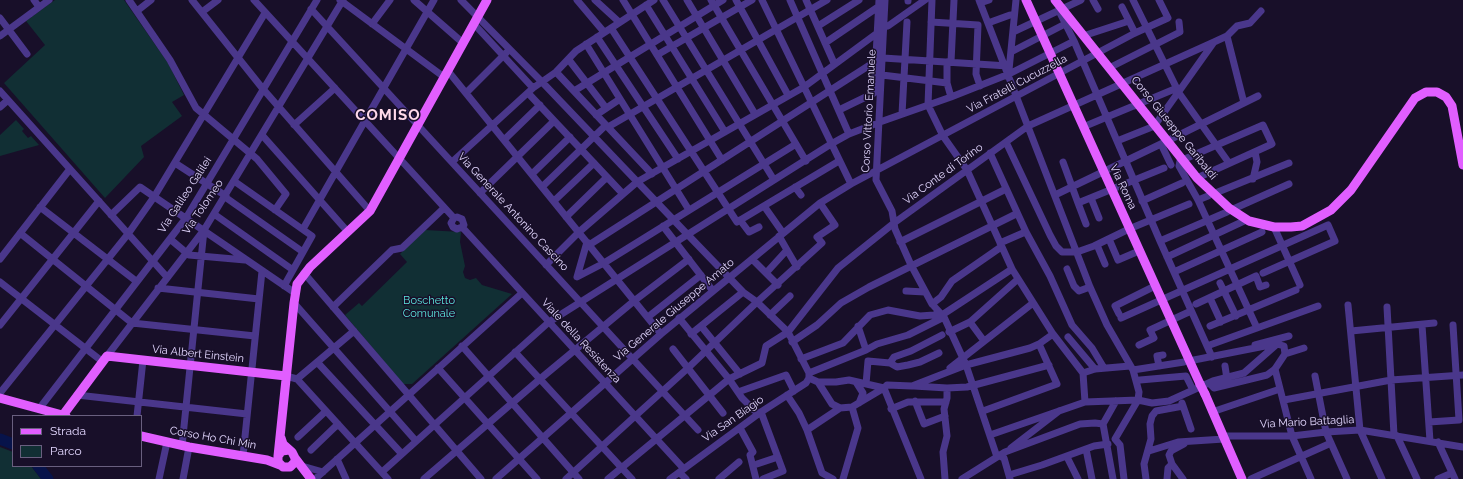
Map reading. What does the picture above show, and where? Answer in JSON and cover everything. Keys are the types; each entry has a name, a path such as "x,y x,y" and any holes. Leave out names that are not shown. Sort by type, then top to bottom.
{"main road":[{"path":"279,460 294,298 304,273 370,211 487,0"},
{"name":"Via Roma","path":"1026,0 1072,105 1212,412"},
{"name":"Corso Giuseppe Garibaldi","path":"1055,0 1061,10 1084,36 1122,84 1134,106 1153,126 1164,143 1181,160 1211,195 1229,211 1249,221 1274,227 1302,226 1331,210 1351,190 1415,98 1426,92 1437,92 1446,98 1452,106 1463,165"},
{"name":"Via Albert Einstein","path":"105,359 143,360 286,376"},
{"name":"Via Tolomeo","path":"65,415 77,395 105,359"},
{"path":"0,398 61,415"},
{"path":"1212,412 1242,479"},
{"name":"Corso Ho Chi Min","path":"142,436 186,447 268,460 279,460 286,468 300,465"},
{"path":"280,437 282,444 292,452 300,465 312,479"},
{"path":"279,460 282,451 289,450"}],"street":[{"path":"34,0 40,7"},
{"path":"0,36 49,0"},
{"path":"129,0 170,60 196,108 203,116 251,154 286,194 275,210"},
{"path":"137,10 151,0"},
{"path":"192,0 264,90 370,211"},
{"path":"202,12 218,0"},
{"name":"Viale della Resistenza","path":"254,0 454,218 451,223 453,227 456,229 462,227 657,439 682,471 686,479"},
{"name":"Via Galileo Galilei","path":"39,408 186,218 317,0"},
{"path":"372,24 390,0"},
{"path":"414,0 463,43"},
{"path":"303,229 434,0"},
{"path":"461,0 502,57 531,91 540,106 623,194"},
{"path":"577,0 604,32"},
{"path":"623,0 722,160"},
{"path":"452,162 531,91 556,72 576,51 654,0"},
{"path":"663,0 774,180"},
{"path":"687,0 755,114"},
{"path":"574,91 679,27 713,3 723,0"},
{"path":"736,0 788,95"},
{"path":"657,55 752,0"},
{"path":"762,0 850,184"},
{"path":"790,0 849,134"},
{"path":"806,0 834,63"},
{"path":"542,187 607,126 644,107 827,0"},
{"path":"818,26 859,0"},
{"name":"Corso Vittorio Emanuele","path":"885,0 879,60 882,75 876,180 892,211 900,242 911,265 947,333 965,362 983,411 996,454 1003,454 1010,477"},
{"path":"888,26 925,0"},
{"path":"932,0 928,106 943,136 967,170 1012,269 1053,334 1083,373 1085,402"},
{"path":"951,97 947,83 954,0"},
{"path":"989,0 980,2 1008,66 1009,74 1017,97 1090,287 1107,325 1132,368 1139,392 1138,400 1115,439 1120,445 1124,479"},
{"path":"1008,66 1011,52 1016,0"},
{"path":"1013,32 1081,0"},
{"path":"1093,0 1098,9"},
{"path":"1133,0 1178,90 1229,163"},
{"name":"Via Fratelli Cucuzzella","path":"877,170 1059,75 1135,33 1168,18 1159,0"},
{"path":"342,1 406,49 446,74 466,93 661,334"},
{"name":"Via Tolomeo","path":"105,359 204,230 342,1"},
{"path":"600,1 619,22"},
{"path":"713,3 806,160"},
{"path":"825,43 878,3"},
{"path":"839,110 874,93 879,60 878,3"},
{"path":"646,5 725,132"},
{"path":"1122,7 1135,33"},
{"name":"Via Generale Antonino Cascino","path":"311,9 663,390 698,430"},
{"path":"1061,10 1065,24 1074,41 1107,117 1150,220 1212,357"},
{"name":"Via Conte di Torino","path":"608,479 729,379 762,363 766,346 788,332 838,268 894,223 990,153 1028,126 1072,105 1166,65 1227,36 1237,26 1250,23 1261,11"},
{"path":"1,389 128,234 154,197 266,13"},
{"path":"988,23 1010,14"},
{"path":"0,18 27,54"},
{"path":"476,21 510,49 743,292 757,302 788,332 809,376 818,382 832,404 840,408"},
{"path":"1084,36 1129,21"},
{"path":"902,114 907,22"},
{"path":"932,22 978,25 976,74 980,86"},
{"path":"1109,68 1180,32 1179,22"},
{"path":"1011,52 1065,24"},
{"path":"611,28 737,222 839,161"},
{"path":"546,265 579,232 637,182 804,87 834,63 879,32"},
{"path":"1227,36 1244,103"},
{"path":"597,37 678,159"},
{"path":"382,472 549,322 618,280 831,144 849,134 928,106 1009,74 1074,41"},
{"path":"1117,141 1153,126 1214,42"},
{"path":"586,44 689,210"},
{"path":"466,93 510,49"},
{"path":"796,144 604,263 577,277 588,244 676,190 879,60 905,59 1008,66"},
{"path":"569,60 606,108"},
{"path":"556,72 652,174"},
{"path":"882,75 947,83"},
{"path":"294,125 335,88"},
{"path":"1083,127 1151,99 1178,90"},
{"path":"0,91 167,277"},
{"path":"1055,195 1258,96"},
{"path":"596,115 620,99"},
{"path":"0,107 8,100"},
{"path":"504,140 540,106"},
{"path":"480,192 554,121"},
{"path":"1197,178 1272,144 1263,125 1181,160 1179,166 1198,200 1257,328"},
{"path":"262,135 348,232"},
{"path":"532,174 570,137"},
{"path":"1006,142 1056,246 1065,253 1077,252 1097,245 1129,229 1189,204"},
{"path":"1078,204 1167,166 1164,143"},
{"path":"1253,179 1257,162 1255,152"},
{"path":"990,153 1026,232 1050,276 1072,325 1092,348 1104,368"},
{"path":"1063,162 1086,224"},
{"path":"175,163 207,183 302,252"},
{"path":"554,202 594,163"},
{"path":"1198,200 1253,179 1289,163"},
{"path":"0,259 70,169"},
{"name":"Via Generale Giuseppe Amato","path":"496,479 679,318 752,260 781,234 820,203 850,184 877,170"},
{"path":"566,217 607,177"},
{"path":"234,181 312,236 284,286"},
{"path":"1142,201 1182,183"},
{"path":"1160,241 1289,184"},
{"path":"111,215 140,187 284,286 334,348 416,441"},
{"path":"795,187 801,195"},
{"path":"900,242 1006,189"},
{"path":"1091,198 1099,218"},
{"path":"0,325 99,201"},
{"path":"566,479 688,368 757,302 778,285 822,244 817,237 835,225 820,203"},
{"path":"764,206 781,234 787,250 797,267"},
{"path":"40,207 136,281"},
{"path":"333,307 392,250 402,248 444,208"},
{"path":"214,214 292,270"},
{"path":"792,342 817,325 841,303 911,265 1014,215"},
{"path":"740,220 749,232 759,227"},
{"path":"1167,257 1244,222"},
{"path":"1155,286 1114,306 1120,316 1328,225 1336,241 1263,273"},
{"path":"663,226 713,291"},
{"path":"1210,326 1298,288 1289,261 1274,227"},
{"path":"183,479 186,447 186,407 204,230"},
{"path":"1174,272 1262,232"},
{"path":"20,233 132,323 255,336"},
{"path":"932,304 941,297 952,281 1001,245 1023,233"},
{"path":"170,239 190,255 248,261"},
{"path":"1108,239 1118,260 1139,251"},
{"path":"1097,245 1105,264"},
{"path":"766,273 787,250"},
{"path":"424,479 511,403 575,351 603,326 689,259"},
{"path":"752,260 778,285"},
{"name":"Via San Biagio","path":"670,479 759,413 806,383 809,376 877,344 908,335 939,317 1012,269"},
{"path":"1067,269 1074,286 1079,291 1090,287"},
{"path":"243,456 262,270"},
{"path":"304,273 481,479"},
{"path":"648,317 701,275"},
{"path":"1196,304 1256,276 1260,287 1266,285"},
{"path":"890,363 894,357 911,351 970,322 1018,279"},
{"path":"0,282 85,348 105,359"},
{"path":"1220,283 1236,316"},
{"path":"158,288 259,299"},
{"path":"906,291 925,292"},
{"path":"691,334 743,292"},
{"path":"315,479 522,293"},
{"path":"770,315 790,296"},
{"path":"1210,298 1221,322"},
{"path":"965,362 984,341 1033,303"},
{"path":"1348,305 1360,430 1382,479"},
{"path":"1207,346 1318,306"},
{"path":"1387,307 1396,436 1417,479"},
{"path":"801,359 843,343 851,337 858,326 870,315 888,310 920,316 939,317"},
{"path":"1139,345 1154,338 1150,330 1191,311"},
{"path":"679,318 738,392 759,413 783,471 763,479"},
{"path":"970,322 984,341"},
{"path":"1351,331 1434,324"},
{"path":"1422,325 1430,441"},
{"path":"1429,422 1459,420 1460,375 1453,325"},
{"path":"701,326 717,340 740,374"},
{"path":"858,326 866,350"},
{"path":"298,379 354,331"},
{"path":"912,386 965,362 1039,344 1053,334"},
{"path":"1236,352 1263,342 1289,336"},
{"path":"1068,337 1095,369"},
{"path":"983,411 1057,384 1039,344"},
{"path":"990,435 1085,402 1138,400 1152,403 1168,401 1213,381 1227,379 1244,373 1277,344"},
{"path":"1194,360 1277,344 1284,346 1285,354"},
{"path":"462,346 579,479"},
{"path":"1140,380 1186,376 1201,386 1214,388 1236,384 1267,375 1275,369 1285,354 1304,348"},
{"path":"673,349 723,413"},
{"path":"515,352 632,479"},
{"path":"866,384 868,361 890,363 897,367 920,362 939,353"},
{"path":"1159,366 1157,356 1163,355"},
{"path":"137,415 143,360"},
{"path":"317,362 402,454"},
{"path":"1083,373 1104,368 1159,366 1184,362"},
{"path":"818,382 849,380 885,386 947,388 974,386 1049,365"},
{"path":"1225,366 1227,379"},
{"path":"438,368 537,479"},
{"path":"1275,369 1292,436 1311,479"},
{"path":"1201,386 1209,374"},
{"path":"738,392 786,375 794,391"},
{"path":"1284,400 1391,380 1460,375"},
{"path":"286,376 298,379 388,479"},
{"path":"1315,376 1326,432 1347,479"},
{"path":"843,479 858,428 855,405 863,394 856,382"},
{"path":"807,430 840,408 855,405 885,386"},
{"path":"885,386 891,407 920,479"},
{"path":"944,479 943,452 947,436 944,409 947,388"},
{"path":"1212,412 1280,389"},
{"path":"77,395 247,414"},
{"path":"787,395 799,413 807,430 822,473 833,479"},
{"path":"1179,396 1191,429"},
{"path":"891,407 915,401 946,402"},
{"path":"915,401 924,424 945,416"},
{"path":"1113,479 1108,444 1103,424 1116,401"},
{"path":"1146,479 1144,464 1149,451 1152,416 1156,411 1183,406"},
{"path":"298,437 326,411"},
{"path":"962,479 1003,454 1060,411"},
{"path":"311,450 338,424"},
{"path":"1003,454 1080,424 1103,424"},
{"path":"719,479 753,452 740,428"},
{"name":"Via Mario Battaglia","path":"1149,451 1178,442 1193,440 1292,436 1360,430 1463,447"},
{"path":"1183,479 1169,460 1171,451 1193,440"},
{"path":"159,479 167,442"},
{"path":"1438,442 1453,476 1438,479"},
{"path":"1251,479 1331,443"},
{"path":"1010,477 1086,449 1108,444"},
{"path":"1086,449 1092,479"},
{"path":"757,464 778,457"},
{"path":"1067,457 1078,479"},
{"path":"744,458 756,479"},
{"path":"337,459 346,479"},
{"path":"1167,479 1168,468 1172,464"},
{"path":"300,465 323,472"}],"green space":[{"path":"55,0 124,0 168,63 184,95 172,102 182,116 141,146 144,157 105,198 4,83 45,45 26,21"},
{"path":"16,120 24,129 22,131 28,138 31,136 39,145 0,156 0,135"},
{"name":"Boschetto Comunale","path":"425,230 461,232 460,242 465,266 463,272 465,278 470,280 476,278 482,285 512,294 412,384 403,384 345,315 359,303 362,306 407,262 400,254"},
{"path":"0,447 12,452 12,467 32,467 41,479 0,479"}],"waterway":[{"path":"0,439 12,444"},
{"path":"39,467 48,479"}],"district":[{"name":"COMISO","path":"388,115"}]}
